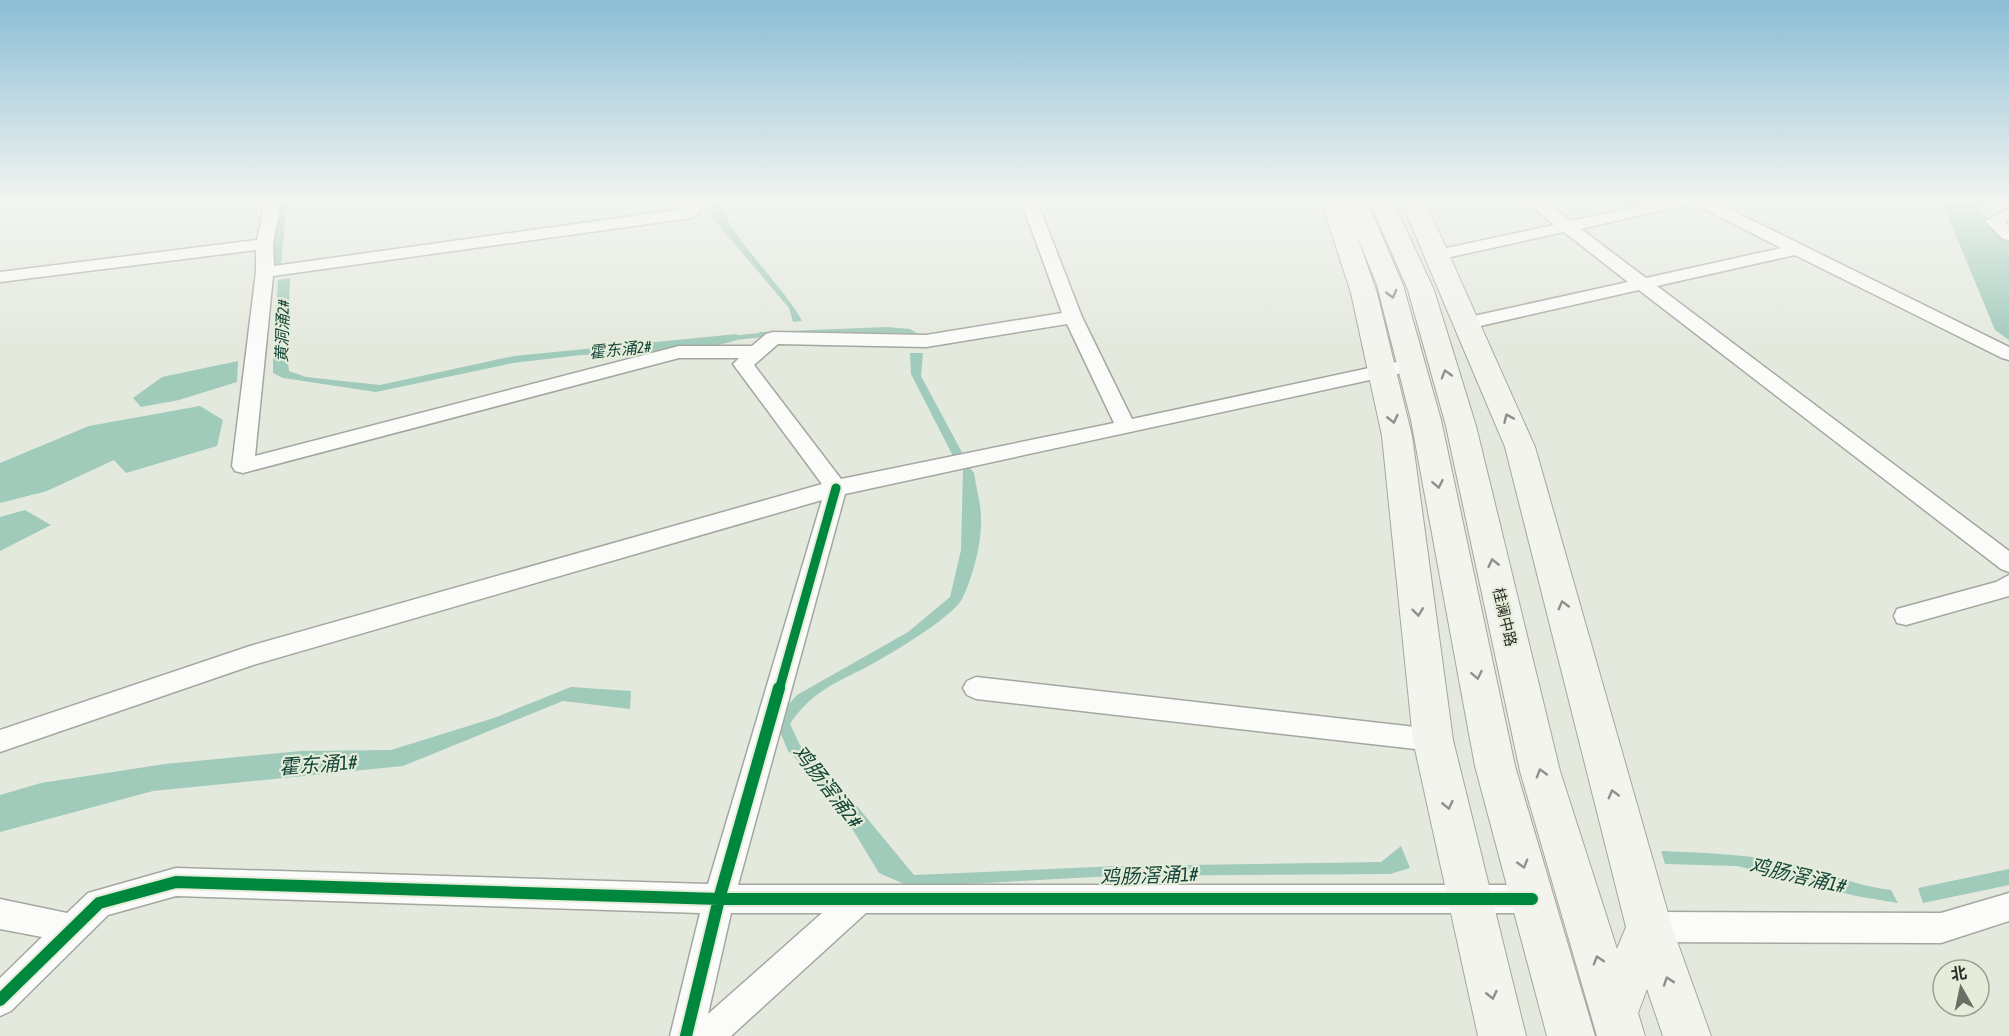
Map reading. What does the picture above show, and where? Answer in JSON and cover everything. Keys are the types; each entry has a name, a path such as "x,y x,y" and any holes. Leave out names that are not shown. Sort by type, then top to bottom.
{"main road":[{"path":"1349,249 1364,293 1397,369 1426,420 1495,766 1571,1036"},
{"path":"1375,249 1390,285 1397,369 1397,436 1432,740 1502,1036"},
{"name":"桂澜中路","path":"1414,249 1427,268 1540,771 1618,1025"},
{"path":"1423,249 1427,268 1467,323 1520,447 1649,927 1687,1036"},
{"path":"1618,1025 1649,927"}],"street":[{"path":"0,277 222,249"},
{"path":"265,249 266,272 243,466 679,352 757,352"},
{"path":"266,272 430,249"},
{"path":"1047,249 1073,317 1126,427"},
{"path":"1427,268 1490,249"},
{"path":"1601,249 2009,563"},
{"path":"1467,323 1795,249"},
{"path":"1798,249 2009,354"},
{"path":"836,488 743,364 773,338 926,341 1073,317"},
{"path":"0,741 250,656 836,488 1397,369"},
{"path":"686,1036 719,899 836,488"},
{"path":"1906,616 2004,589 2009,584"},
{"path":"976,688 1432,740"},
{"path":"0,1000 99,903 176,882 719,899 1470,901 1532,899"},
{"path":"707,1036 860,899"},
{"path":"1649,927 1941,928 2009,907"},
{"path":"0,914 73,929"}],"water":[{"path":"273,249 282,249 281,264 270,266"},
{"path":"739,249 749,249 802,321 793,322 789,308"},
{"path":"1962,249 2009,249 2009,340 1995,330"},
{"name":"黄洞涌2#","path":"290,278 288,339 274,342 278,280"},
{"path":"886,327 910,329 918,334 909,339 894,334 756,335 760,332"},
{"path":"737,334 737,340 719,345 626,354 581,355 513,363 376,392 283,378 273,373 273,350 286,347 289,371 306,377 380,385 514,356"},
{"path":"910,353 923,353 921,376 965,458 955,460 911,374"},
{"path":"238,361 237,382 179,400 141,407 133,398 162,377"},
{"path":"200,406 223,420 217,446 126,473 114,460 47,491 0,503 0,463 89,426"},
{"path":"969,467 974,473 981,527 976,559 962,599 945,617 916,637 885,657 822,691 805,705 790,724 800,745 847,794 914,875 1117,866 1381,862 1401,846 1410,868 1390,874 1112,876 911,887 879,873 830,792 788,751 780,732 780,714 797,695 908,632 950,597 961,550 963,469"},
{"path":"25,510 51,525 0,551 0,517"},
{"name":"霍东涌1#","path":"571,687 631,691 630,709 563,701 403,766 153,791 0,832 0,795 41,783 165,764 301,751 391,750 494,718"},
{"name":"鸡肠滘涌1#","path":"1661,851 1741,856 1789,863 1865,885 1891,890 1898,903 1856,896 1737,866 1665,864"},
{"path":"2009,869 2009,885 1923,903 1918,888"}],"waterway":[{"name":"霍东涌2#","path":"731,338 763,335"}],"cycle path":[{"path":"836,488 719,899 1532,899"},
{"path":"0,1000 99,903 176,882 719,899 686,1036"}],"water label":[{"name":"鸡肠滘涌2#","path":"828,786"}]}
